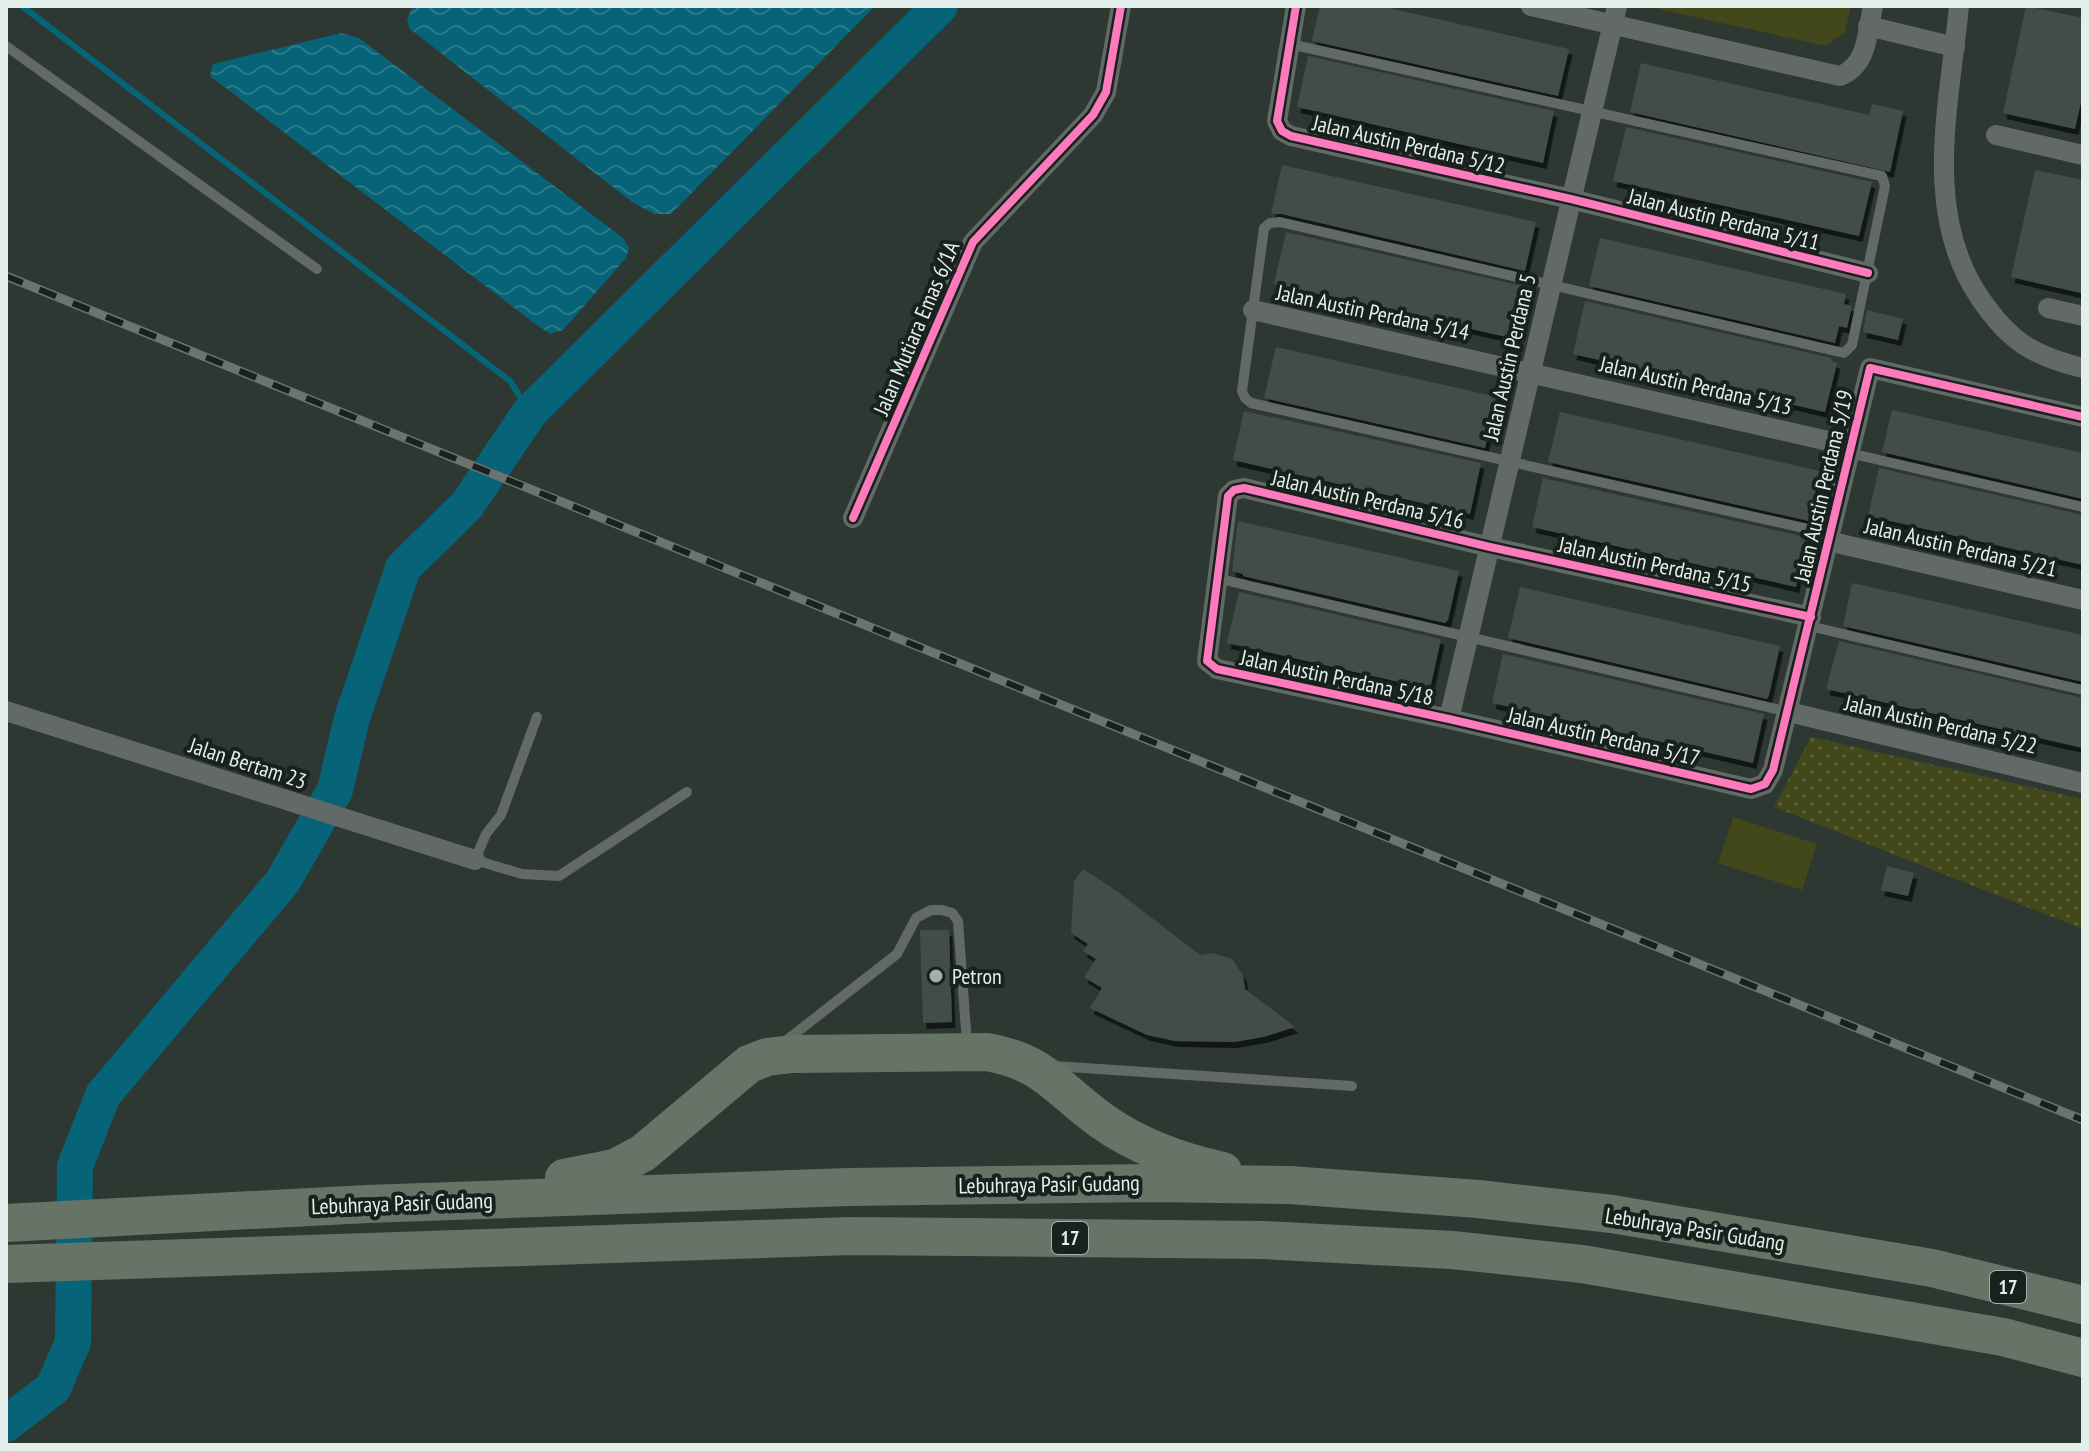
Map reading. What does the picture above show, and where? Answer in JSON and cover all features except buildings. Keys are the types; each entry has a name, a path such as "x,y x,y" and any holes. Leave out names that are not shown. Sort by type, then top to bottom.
{"highway":[{"path":"367,1204 582,1176 615,1168 643,1153 749,1064 792,1054 968,1052 1012,1057 1028,1064 1103,1122 1136,1141 1218,1170 1290,1185"},
{"name":"Lebuhraya Pasir Gudang","path":"20,1222 367,1204 849,1187 1152,1183 1290,1185 1478,1199 1612,1214 1932,1268 2083,1305"},
{"name":"17","path":"21,1263 851,1236 1263,1240 1452,1250 1582,1264 2003,1337 2083,1358"},
{"path":"1932,1268 2083,1278"}],"street":[{"name":"Jalan Mutiara Emas 6/1A","path":"853,518 973,242 1103,102 1121,6"},
{"path":"1290,44 1296,6"},
{"path":"1531,6 1615,16 1840,76 1856,68 1862,58 1871,15 1955,42"},
{"path":"1959,6 1944,191 1949,225 1960,260 1974,290 2010,336 2038,355 2083,368"},
{"name":"Jalan Austin Perdana 5","path":"1449,719 1615,16"},
{"name":"Jalan Austin Perdana 5/12","path":"1290,44 1277,121 1282,131 1291,136 1571,199"},
{"path":"1996,135 2083,155"},
{"name":"Jalan Austin Perdana 5/11","path":"1571,199 1868,273"},
{"path":"2048,308 2083,316"},
{"name":"Jalan Austin Perdana 5/14","path":"1253,310 1531,371"},
{"name":"Jalan Austin Perdana 5/19","path":"1751,789 1765,784 1773,770 1870,368 2083,417"},
{"name":"Jalan Austin Perdana 5/13","path":"1531,371 1850,449"},
{"name":"Jalan Austin Perdana 5/16","path":"1216,578 1228,496 1234,490 1244,488 1490,547"},
{"name":"Jalan Austin Perdana 5/21","path":"1829,537 2083,600"},
{"name":"Jalan Austin Perdana 5/15","path":"1490,547 1810,622"},
{"name":"Jalan Austin Perdana 5/18","path":"1216,578 1207,661 1211,666 1449,719"},
{"name":"Jalan Bertam 23","path":"6,711 475,860"},
{"name":"Jalan Austin Perdana 5/22","path":"1789,712 2083,783"},
{"name":"Jalan Austin Perdana 5/17","path":"1449,719 1751,789"}],"lane":[{"path":"1290,44 1882,176 1885,186 1868,273 1852,345 1844,353 1280,222 1270,223 1264,228 1242,391 1251,403 1829,537"},
{"path":"6,46 317,269"},
{"path":"1850,449 2083,507"},
{"path":"1216,578 1789,712"},
{"path":"1810,622 2083,690"},
{"path":"537,717 501,815 486,834 475,860 522,874 559,876 687,792"},
{"path":"763,1059 897,954 916,918 931,910 952,913 958,921 968,1052"},
{"path":"1028,1064 1352,1086"}],"green space":[{"path":"1655,6 1851,6 1845,32 1826,46"},
{"path":"1811,737 2083,799 2083,929 1774,807"},
{"path":"1733,817 1817,844 1802,890 1718,863"}],"water":[{"path":"427,6 875,6 671,214 654,214 632,202 410,29 407,20 411,9"},
{"path":"341,33 359,38 623,238 629,248 626,258 563,330 551,334 538,326 210,76 213,64"}],"waterway":[{"path":"22,6 510,381 530,412"},
{"path":"6,1424 53,1388 73,1342 75,1166 103,1095 283,881 335,790 352,718 403,568 467,505 530,412 940,6"}],"railway":[{"path":"6,276 2083,1120"}],"cycle path":[{"path":"853,518 973,242 1093,115 1106,92 1121,6"},
{"path":"1296,6 1277,121 1282,131 1291,136 1571,199 1868,273"},
{"path":"1811,617 1490,547 1244,488 1234,490 1228,496 1207,661 1217,669 1751,789 1765,784 1773,770 1870,368 2083,417"}],"place":[{"name":"Petron","path":"936,976"}]}
